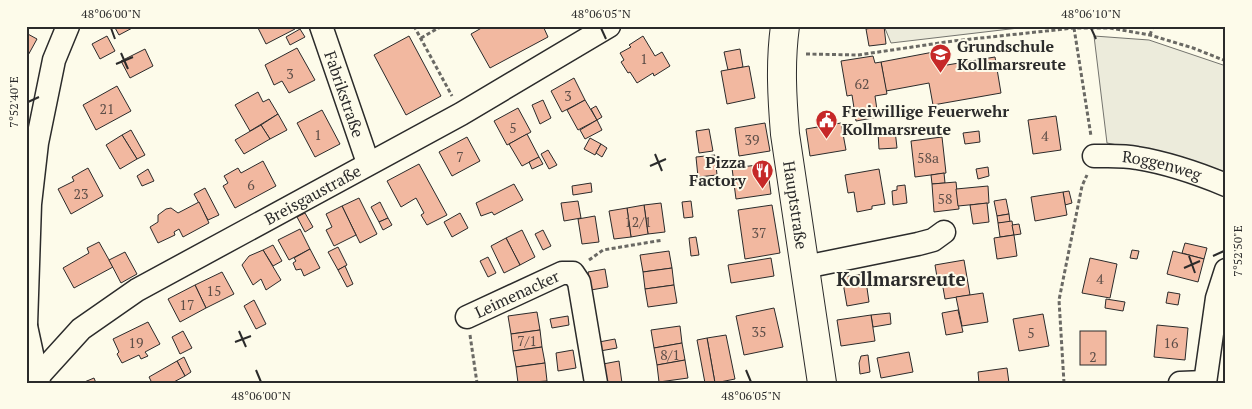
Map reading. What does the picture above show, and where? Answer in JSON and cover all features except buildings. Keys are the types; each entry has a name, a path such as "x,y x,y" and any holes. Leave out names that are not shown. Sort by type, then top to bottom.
{"main road":[{"name":"Hauptstraße","path":"784,26 781,54 781,93 785,134 822,383"}],"street":[{"path":"36,381 26,326 30,204 37,143 54,60 68,26"},
{"name":"Fabrikstraße","path":"321,26 368,163"},
{"name":"Breisgaustraße","path":"36,381 81,328 137,290 461,114 609,26"},
{"name":"Roggenweg","path":"1094,156 1136,157 1202,175 1226,185"},
{"path":"805,267 926,242 933,240 944,232"},
{"path":"1180,383 1205,382 1217,298 1226,270"},
{"name":"Leimenacker","path":"467,317 562,273 573,273 579,282 596,383"}],"path":[{"path":"414,26 461,114"},
{"path":"421,38 442,26"},
{"path":"1150,35 1153,26"},
{"path":"1064,383 1059,300 1082,186 1094,156 1074,28"},
{"path":"781,54 858,54 953,41 1074,28 1110,28 1150,35 1193,48 1226,61"},
{"path":"573,273 602,250 663,240"},
{"path":"467,317 477,383"}],"shaded area":[{"path":"884,26 1026,26 1027,27 891,43"},
{"path":"1094,36 1149,40 1226,66 1226,175 1184,158 1107,143"}],"place":[{"name":"Grundschule Kollmarsreute","path":"941,74"},
{"name":"Freiwillige Feuerwehr Kollmarsreute","path":"826,139"},
{"name":"Pizza Factory","path":"762,190"}],"district":[{"name":"Kollmarsreute","path":"901,278"}]}
